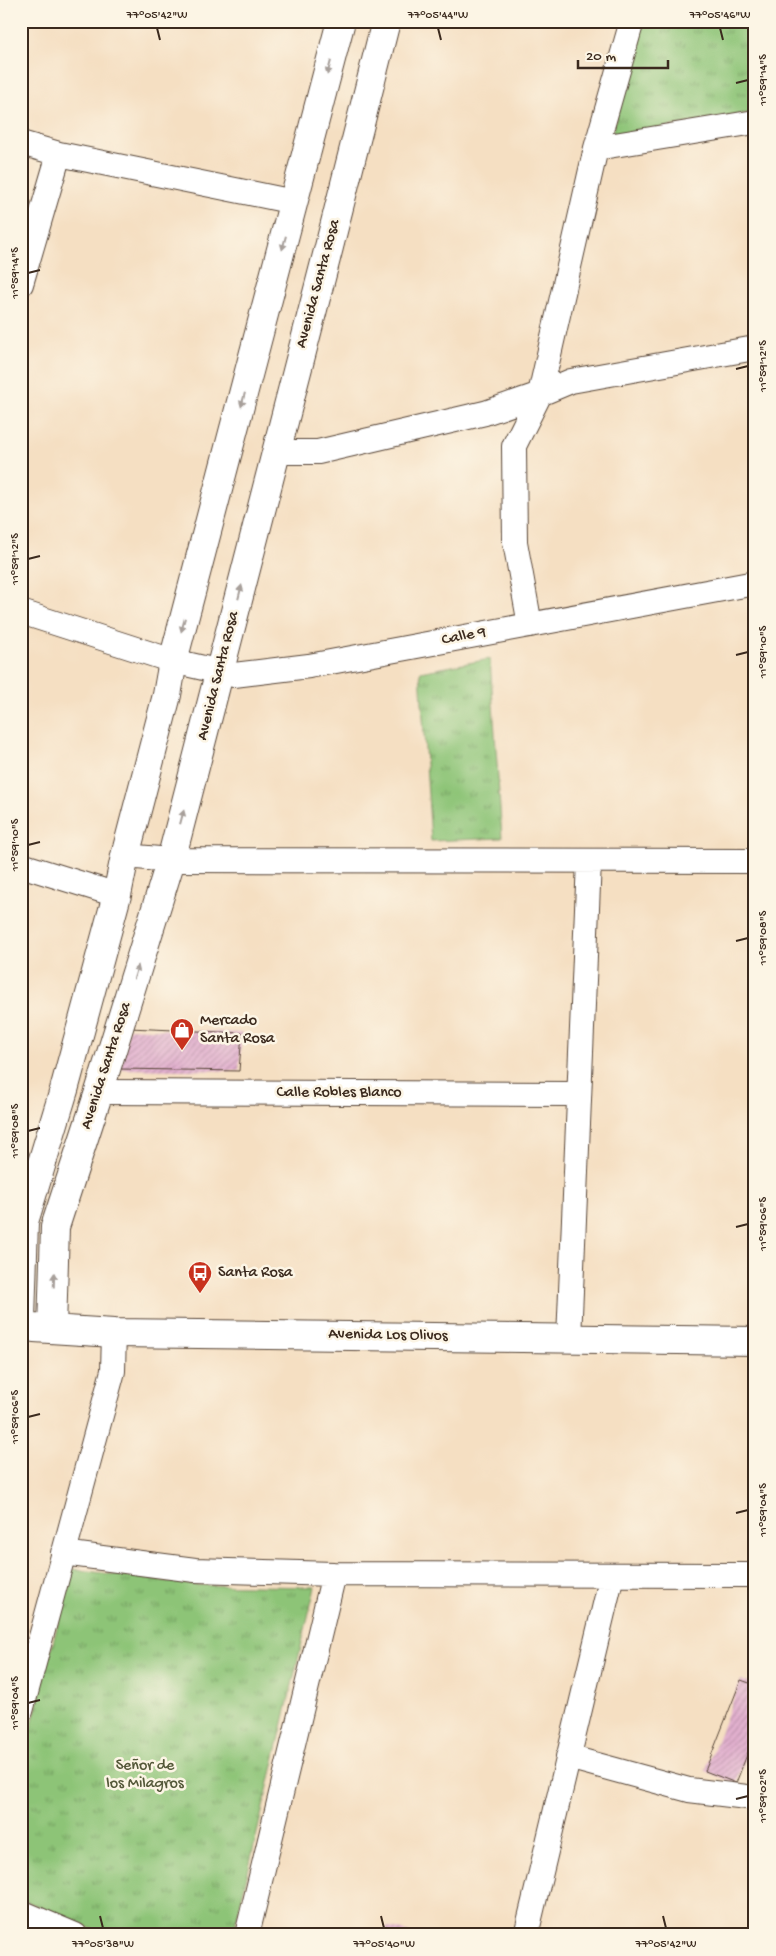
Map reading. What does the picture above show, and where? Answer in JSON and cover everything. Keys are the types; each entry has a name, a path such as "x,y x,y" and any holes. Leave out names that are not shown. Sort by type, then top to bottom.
{"street":[{"name":"Avenida Santa Rosa","path":"21,1319 24,1222 64,1090 118,895 125,856 167,695 173,661 288,231 341,21"},
{"name":"Avenida Santa Rosa","path":"52,1328 55,1227 171,860 386,21"},
{"path":"530,624 515,542 514,446 540,394 596,148 632,21"},
{"path":"596,148 755,122"},
{"path":"21,142 59,154 294,202"},
{"path":"21,284 59,154"},
{"path":"275,452 318,452 485,413 571,381 755,348"},
{"name":"Calle 9","path":"21,612 173,661 234,675 309,666 755,583"},
{"path":"125,856 171,860 755,861"},
{"path":"569,1339 589,862"},
{"path":"21,865 118,895"},
{"name":"Calle Robles Blanco","path":"99,1092 579,1094"},
{"name":"Avenida Los Olivos","path":"21,1328 52,1328 114,1333 755,1341"},
{"path":"21,1711 112,1370 114,1333"},
{"path":"63,1553 194,1570 334,1574 755,1575"},
{"path":"248,1935 334,1574"},
{"path":"526,1935 612,1575"},
{"path":"568,1757 689,1790 755,1798"},
{"path":"21,1912 75,1935"}],"green space":[{"path":"643,21 755,21 755,112 611,136"},
{"path":"490,659 502,838 431,841 420,672"},
{"name":"Señor de los Milagros","path":"72,1569 194,1585 315,1587 233,1935 106,1935 21,1899 21,1767"}],"building":[{"name":"Mercado Santa Rosa","path":"129,1028 242,1033 239,1071 120,1069"},
{"path":"741,1680 755,1685 755,1734 736,1783 705,1771"},
{"path":"387,1927 414,1934 414,1935 385,1935"}],"place":[{"name":"Mercado Santa Rosa","path":"182,1051"},
{"name":"Santa Rosa","path":"200,1294"}]}
